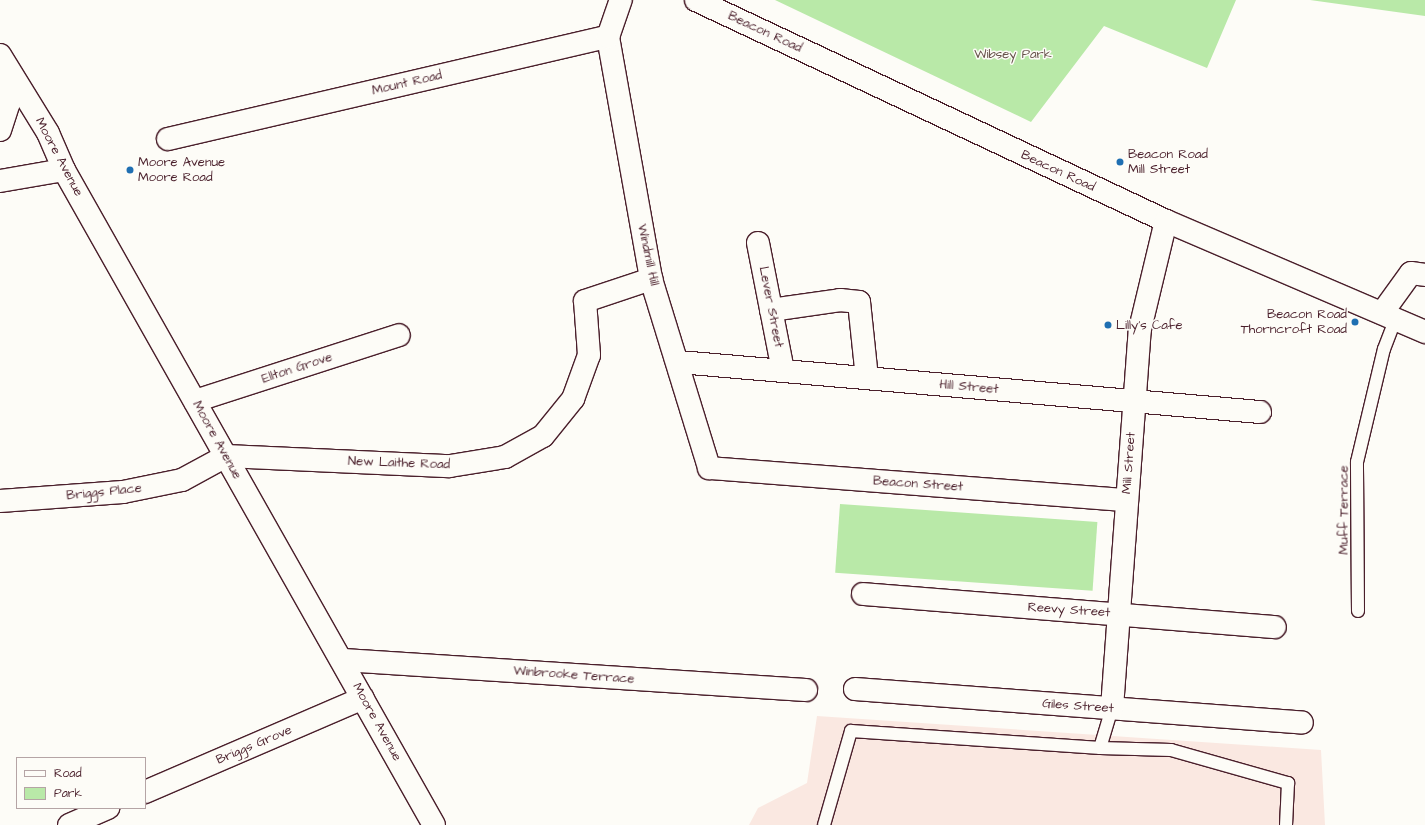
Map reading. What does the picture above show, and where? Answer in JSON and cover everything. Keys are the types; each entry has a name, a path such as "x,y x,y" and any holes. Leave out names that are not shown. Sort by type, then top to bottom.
{"street":[{"path":"608,37 621,0"},
{"name":"Beacon Road","path":"696,0 1166,221 1425,332"},
{"name":"Mount Road","path":"168,139 608,37"},
{"name":"Windmill Hill","path":"608,37 651,279 679,362 709,468"},
{"path":"0,130 9,103 4,63"},
{"name":"Moore Avenue","path":"4,63 48,133 64,170 343,660 434,825"},
{"path":"0,181 64,170"},
{"name":"Mill Street","path":"1112,708 1126,500 1140,329 1166,221"},
{"name":"Lever Street","path":"758,243 783,371"},
{"path":"1388,316 1411,273 1425,275"},
{"name":"New Laithe Road","path":"226,456 450,466 505,457 543,436 573,399 589,355 585,301 651,279"},
{"path":"771,310 840,300 859,302 867,378"},
{"name":"Ellton Grove","path":"195,401 399,335"},
{"name":"Hill Street","path":"679,362 1260,412"},
{"name":"Briggs Place","path":"0,501 122,492 182,480 226,456"},
{"name":"Beacon Street","path":"709,468 1126,500"},
{"name":"Reevy Street","path":"863,594 1275,627"},
{"name":"Winbrooke Terrace","path":"343,660 806,690"},
{"name":"Giles Street","path":"855,689 1302,723"},
{"name":"Briggs Grove","path":"146,792 363,698"},
{"path":"69,825 106,809"}],"lane":[{"name":"Muff Terrace","path":"1358,611 1357,462 1384,349 1388,316"},
{"path":"1100,748 1112,708"},
{"path":"824,825 851,731 1100,748 1172,750 1288,783 1286,825"}],"shaded area":[{"path":"817,716 1321,750 1325,825 749,825 758,808 807,783"}],"green space":[{"name":"Wibsey Park","path":"775,0 1236,0 1207,68 1104,26 1031,122"},
{"path":"1310,0 1425,0 1425,16"},
{"path":"840,504 1097,522 1093,591 835,573"}],"place":[{"name":"Beacon Road Mill Street","path":"1120,162"},
{"name":"Moore Avenue Moore Road","path":"130,170"},
{"name":"Beacon Road Thorncroft Road","path":"1355,322"},
{"name":"Lilly's Cafe","path":"1108,325"}]}
